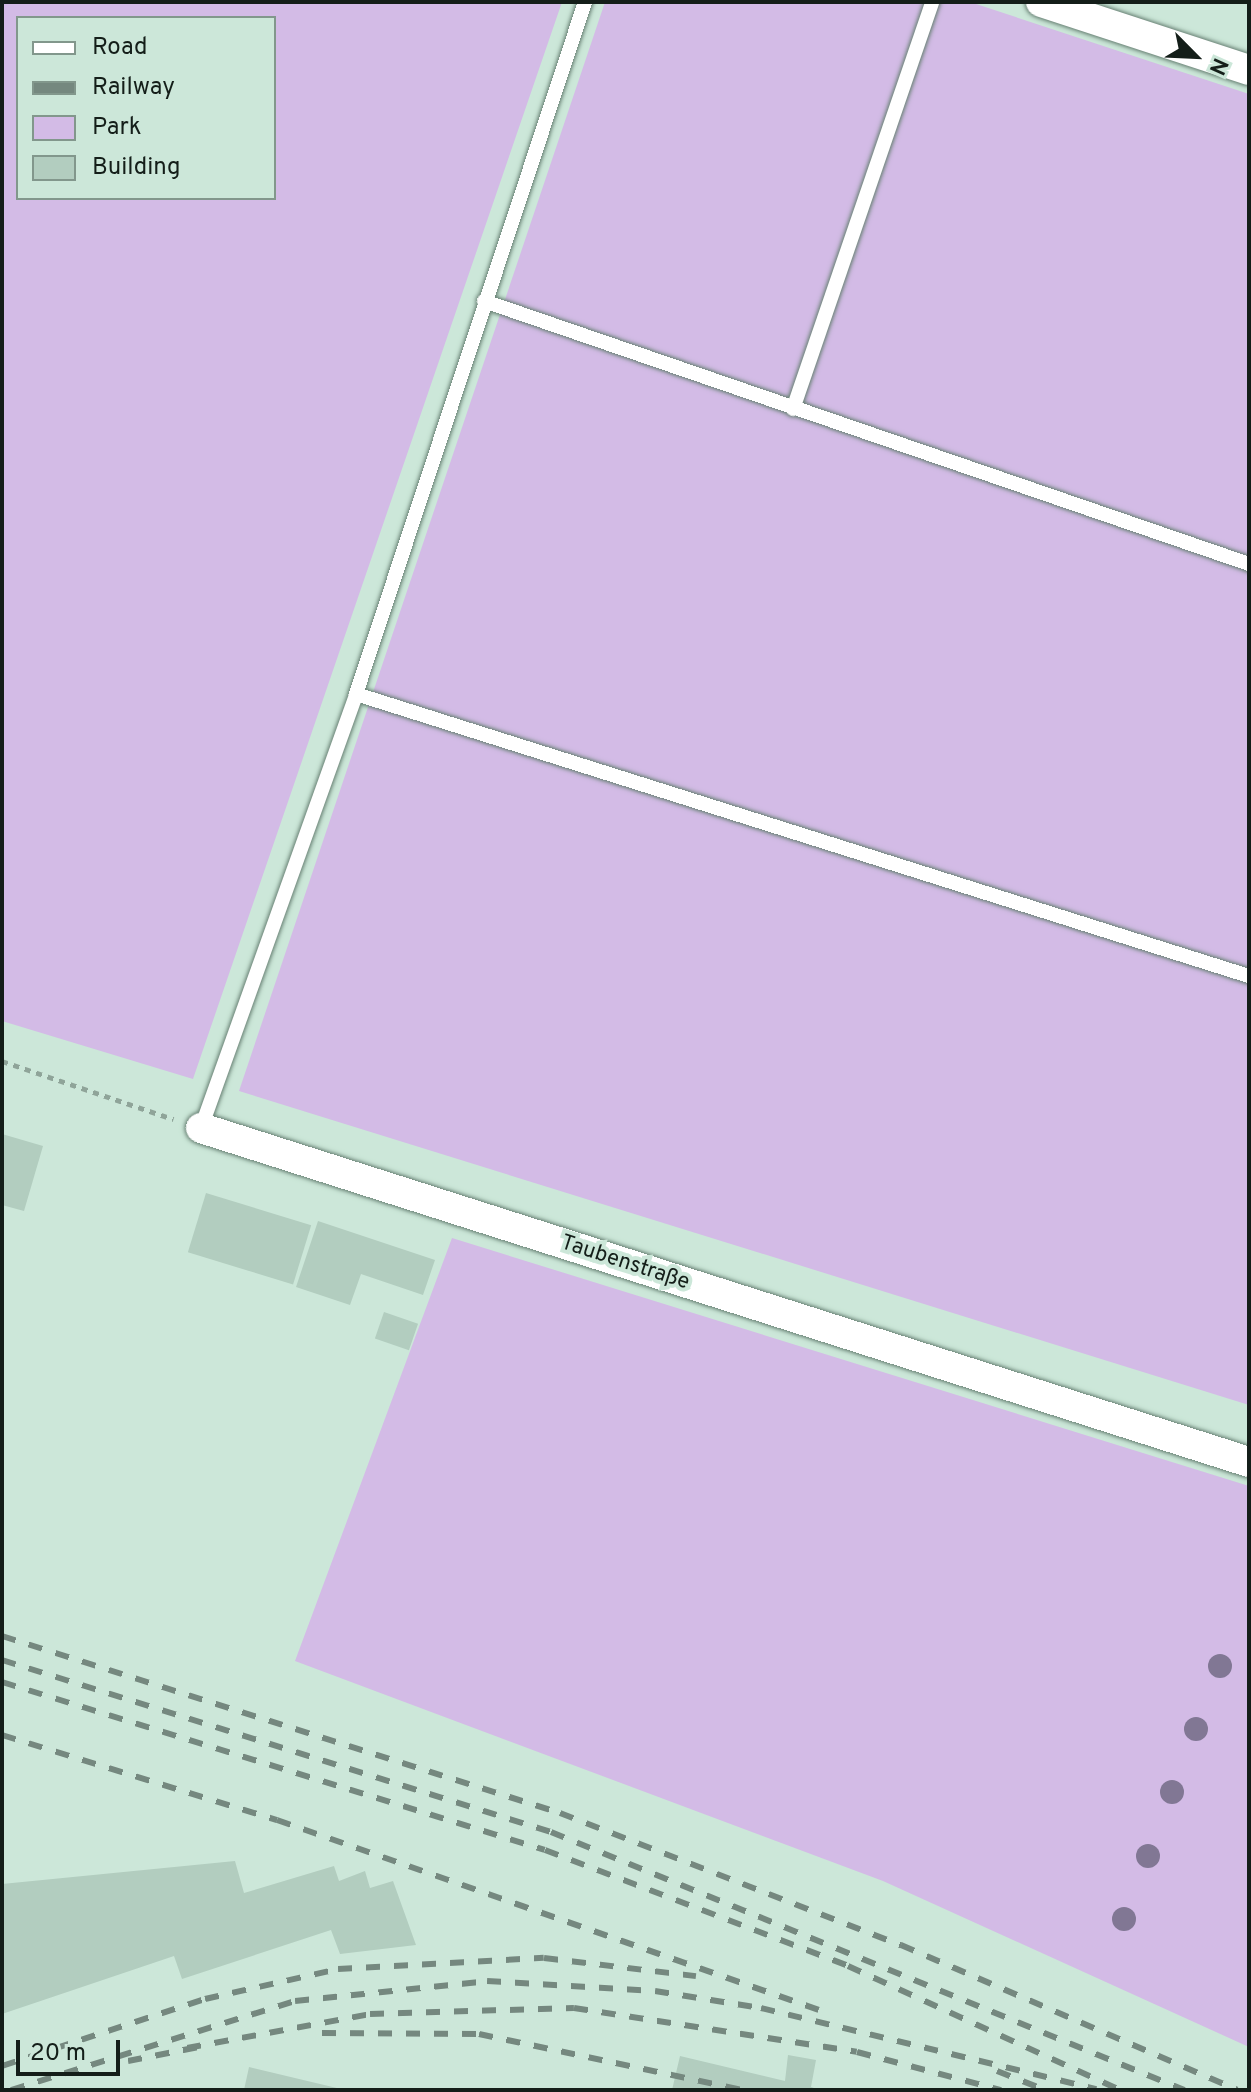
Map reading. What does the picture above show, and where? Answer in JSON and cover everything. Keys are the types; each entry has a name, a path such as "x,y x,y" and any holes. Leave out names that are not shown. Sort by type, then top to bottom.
{"street":[{"path":"1041,2 1249,70"},
{"name":"Taubenstraße","path":"201,1128 1249,1462"}],"lane":[{"path":"201,1128 356,694 585,2"},
{"path":"793,409 932,2"},
{"path":"484,301 1249,564"},
{"path":"356,694 1249,976"}],"path":[{"path":"2,1061 201,1128"}],"green space":[{"path":"2,2 562,2 193,1079 2,1021"},
{"path":"605,2 970,2 1249,94 1249,1405 239,1091"},
{"path":"452,1238 1249,1486 1249,2047 883,1881 295,1661"}],"building":[{"path":"2,1134 43,1146 24,1211 2,1205"},
{"path":"206,1193 311,1225 293,1284 188,1252"},
{"path":"318,1221 435,1260 423,1295 361,1274 350,1305 296,1287"},
{"path":"384,1312 418,1324 409,1350 375,1338"},
{"path":"235,1861 244,1893 334,1866 339,1881 365,1871 370,1888 393,1881 416,1945 340,1954 331,1930 182,1979 174,1956 2,2014 2,1884"},
{"path":"788,2055 816,2060 811,2087 820,2090 672,2090 680,2056 785,2081"},
{"path":"249,2067 341,2089 341,2090 244,2090"}],"railway":[{"path":"2,1636 560,1813 901,1945 1237,2090"},
{"path":"2,1660 551,1832 1184,2090"},
{"path":"2,1682 545,1850 848,1966 1120,2090"},
{"path":"2,1735 277,1820 819,2010"},
{"path":"2,2066 205,1999 338,1969 544,1958 696,1976"},
{"path":"11,2090 295,2001 487,1981 655,1991 761,2008 1096,2089"},
{"path":"187,2048 370,2014 574,2008 857,2052 1001,2090"},
{"path":"322,2033 479,2034 743,2090"},
{"path":"128,2061 199,2047"},
{"path":"997,2071 1045,2090"}]}
